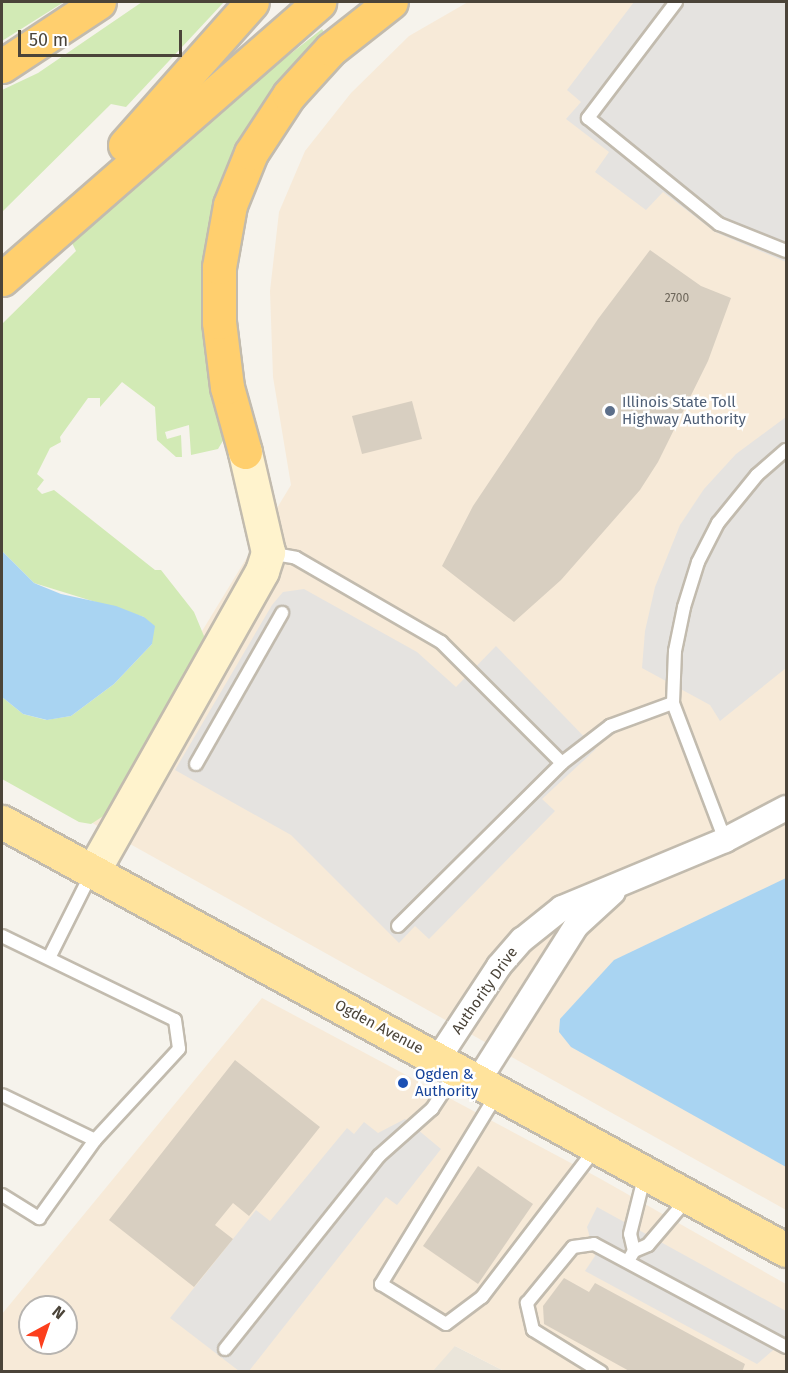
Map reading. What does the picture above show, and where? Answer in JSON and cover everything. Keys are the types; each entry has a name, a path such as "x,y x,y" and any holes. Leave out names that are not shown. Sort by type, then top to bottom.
{"highway":[{"path":"2,66 99,2"},
{"path":"33,250 252,2"},
{"path":"2,279 319,2"},
{"path":"245,452 227,387 219,322 219,267 230,205 251,153 289,95 331,49 391,2"}],"main road":[{"name":"Ogden Avenue","path":"2,822 786,1250"}],"street":[{"path":"93,871 250,596 268,552 245,452"},
{"name":"Authority Drive","path":"468,1076 500,966 522,940 562,908 631,877 725,840 786,808"},
{"name":"Authority Drive","path":"468,1076 576,926 631,877"}],"lane":[{"path":"676,2 588,117 719,224 786,251"},
{"path":"725,840 673,703 675,651 684,607 698,562 718,523 741,493 786,450"},
{"path":"268,552 296,558 441,642 562,764"},
{"path":"196,764 282,613"},
{"path":"398,926 562,764 610,726 673,703"},
{"path":"49,958 93,871"},
{"path":"2,936 175,1020 179,1049 95,1140 39,1218 2,1195"},
{"path":"468,1076 381,1284 446,1324 482,1297 597,1147"},
{"path":"225,1349 379,1156 468,1076"},
{"path":"2,1095 95,1140"},
{"path":"631,1256 630,1234 645,1173"},
{"path":"631,1256 648,1245 688,1197"},
{"path":"601,1371 533,1330 527,1303 573,1247 594,1244 631,1256 786,1347"}],"shaded area":[{"path":"468,2 786,2 786,1210 87,820 291,485 273,377 270,291 279,212 305,151 351,93 409,36"},
{"path":"634,2 786,2 786,262 715,232 663,192 646,210 595,172 609,152 566,119 581,102 567,90"},
{"path":"786,417 786,668 720,721 710,705 642,668 645,631 655,587 680,525 704,489 736,454"},
{"path":"304,589 417,652 456,687 496,646 596,749 542,799 555,811 429,939 415,926 399,943 291,835 175,770 272,605 283,592"},
{"path":"262,998 599,1178 786,1284 786,1371 504,1371 455,1346 433,1371 2,1372 2,1314"},
{"path":"405,1119 441,1149 397,1205 386,1197 249,1371 239,1371 170,1318 256,1210 270,1221 347,1128 354,1134 364,1122 378,1133"},
{"path":"597,1207 786,1311 786,1339 757,1364 585,1271 595,1256 587,1227"},
{"path":"453,1345 504,1371 431,1372"}],"green space":[{"path":"2,2 64,2 2,41"},
{"path":"142,2 224,2 126,107 111,104 2,212 2,90 38,73"},
{"path":"322,29 326,35 233,172 227,434 218,449 191,455 189,425 165,432 167,439 181,435 182,457 176,457 157,440 155,407 122,382 100,407 100,398 88,398 60,437 61,442 50,448 37,474 44,480 37,489 42,494 54,490 155,570 161,570 194,612 204,636 203,647 108,813 91,824 79,822 2,779 2,697 23,714 46,720 71,716 114,684 152,644 144,617 34,583 2,551 2,324 76,251 72,243 214,114"}],"water":[{"path":"2,551 34,583 61,594 116,606 144,617 155,626 152,644 114,684 71,716 47,720 23,714 2,697"},
{"path":"786,878 786,1167 571,1047 559,1032 560,1019 614,960"}],"building":[{"name":"Illinois State Toll Highway Authority","path":"650,250 701,286 731,298 708,361 658,462 640,490 561,580 514,622 442,566 473,506 598,319"},
{"path":"412,401 422,439 362,454 352,416"},
{"path":"235,1060 320,1127 249,1216 233,1203 215,1225 233,1239 194,1287 109,1220"},
{"path":"478,1166 533,1204 478,1284 423,1246"},
{"path":"564,1278 589,1292 595,1283 745,1364 742,1372 631,1372 544,1324 543,1306"}],"place":[{"name":"Illinois State Toll Highway Authority","path":"610,411"},
{"name":"Ogden & Authority","path":"403,1083"}]}
